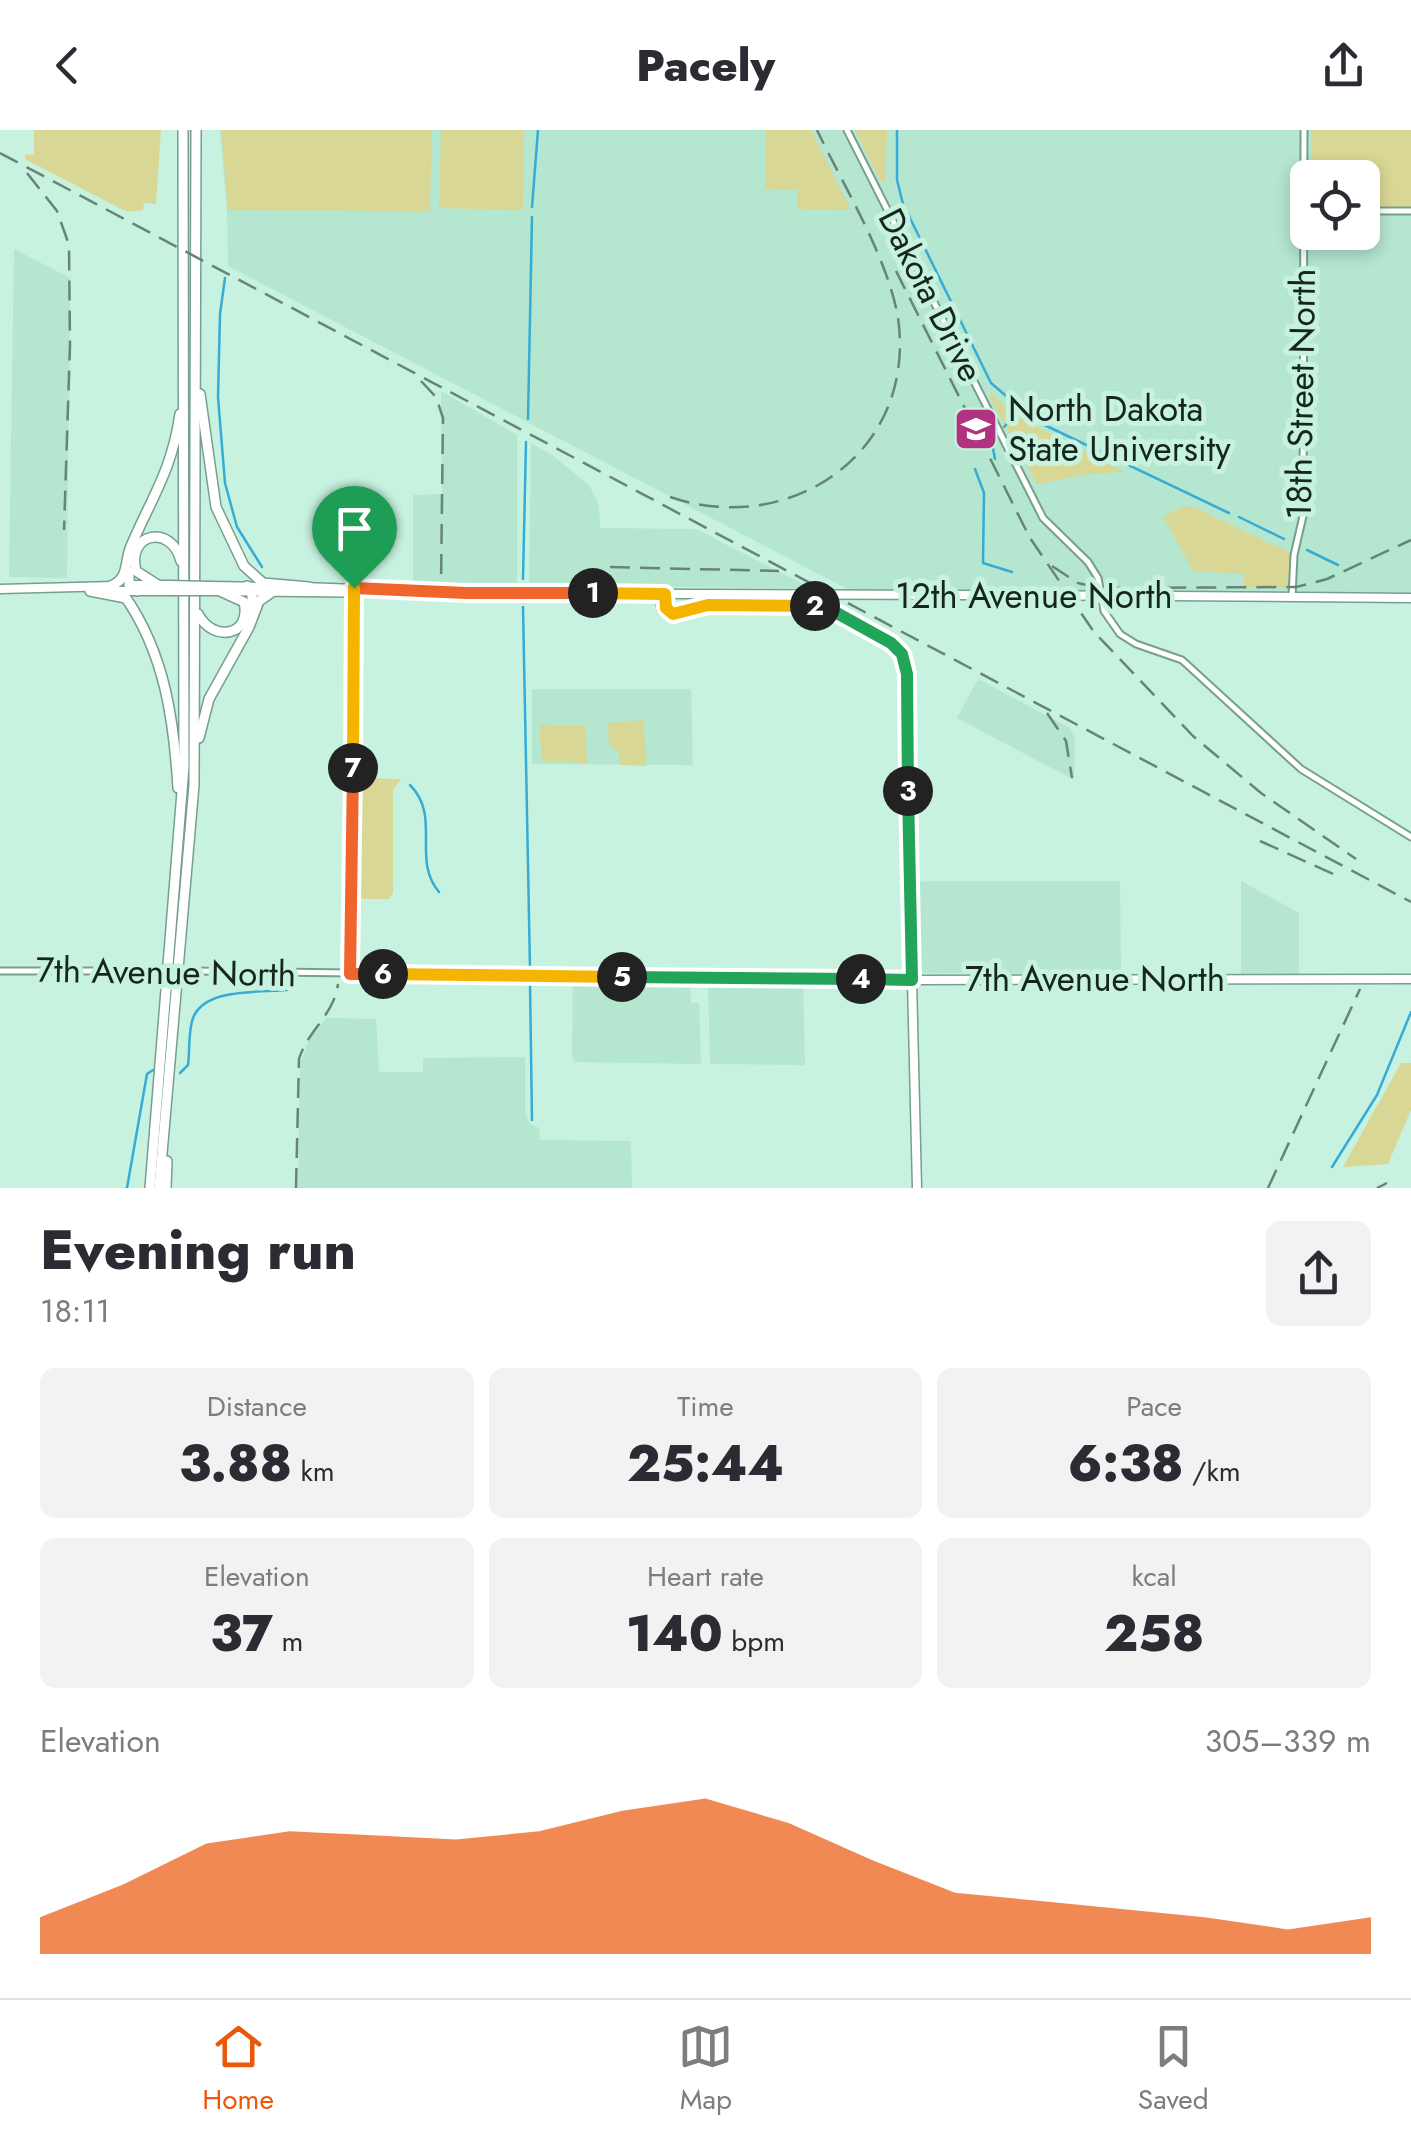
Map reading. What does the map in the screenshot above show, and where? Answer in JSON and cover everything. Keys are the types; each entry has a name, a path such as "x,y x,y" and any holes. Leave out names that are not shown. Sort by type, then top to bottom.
{"highway":[{"path":"148,1188 184,767 183,130"},
{"path":"194,785 196,130"},
{"path":"194,349 212,488 223,524 255,579 309,587"},
{"path":"112,586 126,574 128,554 170,464 185,372"},
{"path":"166,587 140,576 133,559 141,543 153,537 166,539 175,546 185,587"},
{"path":"128,554 133,588"},
{"path":"248,628 249,589"},
{"path":"90,592 126,598 157,656 167,693 180,835"},
{"path":"196,605 200,619 210,630 233,630 244,620 246,606 242,598 222,592"},
{"path":"163,1188 170,1059 204,713 259,600 272,592"}],"main road":[{"name":"12th Avenue North","path":"75,588 90,592 166,587 354,590"},
{"name":"12th Avenue North","path":"0,588 133,588"},
{"name":"12th Avenue North","path":"209,589 1411,598"},
{"name":"7th Avenue North","path":"912,980 1411,980"},
{"path":"912,980 917,1188"}],"street":[{"name":"Dakota Drive","path":"847,130 1039,510 1098,578 1104,611 1128,640 1182,660 1302,769 1411,836"},
{"name":"18th Street North","path":"1304,130 1305,160"},
{"path":"1380,211 1411,211"},
{"name":"18th Street North","path":"1292,597 1294,555 1303,516 1306,250"},
{"path":"350,974 354,590"},
{"name":"12th Avenue North","path":"662,594 666,608 673,614 692,608 817,606 835,612 899,650 907,674 912,980"},
{"name":"7th Avenue North","path":"0,971 912,980"}],"shaded area":[{"path":"34,130 161,130 156,204 144,203 143,210 127,212 25,159 26,154 34,155"},
{"name":"North Dakota State University","path":"220,130 1411,130 1411,595 855,593 228,266"},
{"path":"221,130 432,130 430,211 228,210"},
{"path":"441,130 524,130 523,210 439,208"},
{"path":"766,130 811,130 851,210 797,209 797,190 765,189"},
{"path":"855,130 887,130 885,183 880,180"},
{"path":"1311,130 1411,130 1411,207 1380,207 1380,160 1311,160"},
{"path":"14,249 70,278 67,578 9,577"},
{"path":"441,391 517,435 517,585 413,584 413,495 442,494"},
{"path":"988,394 1013,414 1124,472 1037,484"},
{"path":"531,443 589,485 599,505 600,528 696,529 811,588 529,586"},
{"path":"1184,506 1194,507 1294,555 1291,588 1244,587 1243,574 1193,571 1163,516"},
{"path":"978,679 1070,728 1075,739 1074,780 957,718"},
{"path":"532,689 691,689 693,765 532,764"},
{"path":"644,720 646,766 619,765 619,752 609,744 608,723"},
{"path":"539,725 585,726 587,763 542,761"},
{"path":"358,778 401,779 393,790 393,893 389,899 363,899 358,895"},
{"path":"933,881 1120,881 1121,974 921,973 916,885"},
{"path":"1241,881 1299,913 1299,974 1241,974"},
{"path":"573,981 690,982 691,1003 699,1003 701,1064 575,1062"},
{"path":"803,983 805,1065 710,1064 708,984"},
{"path":"327,1018 376,1019 379,1072 423,1072 423,1058 525,1057 525,1113 530,1124 539,1128 540,1140 631,1141 632,1188 298,1188 300,1065 309,1039"},
{"path":"1401,1063 1411,1063 1411,1110 1388,1164 1343,1167"}],"waterway":[{"path":"532,207 538,130"},
{"path":"897,130 897,180 903,204"},
{"path":"908,214 991,383 1034,420 1229,513"},
{"path":"528,419 532,217"},
{"path":"225,278 218,397 225,483 237,527 262,567"},
{"path":"1004,427 1013,417"},
{"path":"995,459 991,438 996,434"},
{"path":"523,579 526,442"},
{"path":"975,469 984,493 983,563 1012,572"},
{"path":"1239,517 1284,539"},
{"path":"1307,550 1338,565"},
{"path":"523,607 530,968"},
{"path":"410,785 424,811 427,866 439,892"},
{"path":"530,984 532,1120"},
{"path":"180,1073 188,1065 191,1023 199,1008 221,996 287,990"},
{"path":"1332,1167 1377,1095 1411,1012"},
{"path":"127,1188 147,1074 153,1070"}],"railway":[{"path":"670,497 714,506 757,505 798,495 834,475 863,448 885,413 898,372 895,303 877,252 817,130"},
{"path":"0,153 1411,902"},
{"path":"27,173 57,211 69,245 64,530"},
{"path":"896,271 1030,538 1094,632 1193,736 1261,793 1356,859"},
{"path":"421,381 436,397 443,418 441,583"},
{"path":"1052,566 1078,583 1099,588 1296,587 1327,579 1411,540"},
{"path":"610,567 779,571"},
{"path":"1047,713 1066,741 1072,778"},
{"path":"1260,841 1340,877"},
{"path":"296,1188 299,1059 331,1005 338,984"},
{"path":"1268,1188 1360,989"},
{"path":"1377,1188 1387,1183"}],"place":[{"name":"North Dakota State University","path":"976,429"}],"route":[{"path":"354,588 665,594 666,608 673,614 708,605 817,606 891,643 902,654 907,674 912,980 350,974 354,588"}]}
